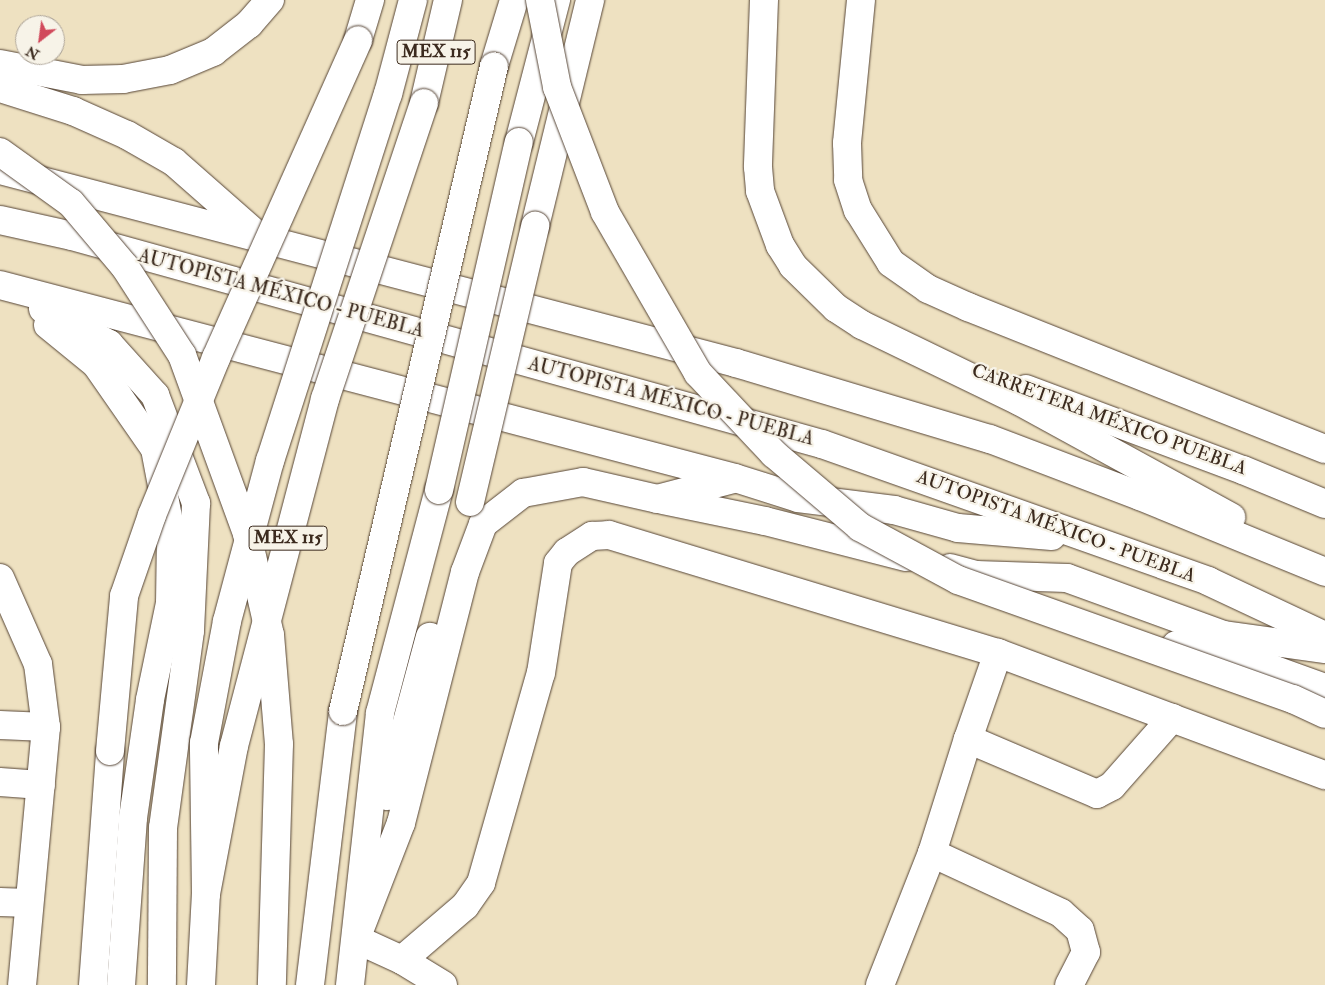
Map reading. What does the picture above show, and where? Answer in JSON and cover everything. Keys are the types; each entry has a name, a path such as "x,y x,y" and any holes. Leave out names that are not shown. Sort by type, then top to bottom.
{"main road":[{"path":"0,64 82,80 123,79 170,70 213,52 249,24 270,0"},
{"path":"93,985 110,750 124,596 149,524 216,358 358,40 370,0"},
{"path":"206,894 204,743 227,621 270,461 388,94 413,0"},
{"name":"MEX 115","path":"201,985 206,894 234,746 325,399 424,103 448,0"},
{"name":"MEX 115","path":"310,985 343,712 494,66 514,0"},
{"path":"540,0 557,87 605,212 698,373 774,454 860,527 958,580 1293,699 1325,714"},
{"path":"350,985 380,713 439,490 519,142 556,0"},
{"path":"356,939 396,753 470,502 590,0"},
{"path":"764,0 758,167 767,214 793,266 813,287 836,308 891,340 1019,401 1325,566"},
{"path":"861,0 847,143 848,180 858,210 891,263 928,288 968,307 1325,449"},
{"path":"0,88 73,112 135,140 174,162 261,239"},
{"path":"0,152 71,203 124,267 182,355 247,534 270,635 280,744 272,985"},
{"path":"0,170 736,364 990,438 1064,454 1165,463 1241,480 1325,505"},
{"name":"AUTOPISTA MÉXICO - PUEBLA","path":"0,220 72,236 822,444 1208,581 1325,636"},
{"path":"0,286 735,478 798,498 894,510 958,528 1089,539"},
{"path":"0,286 109,344 155,395 196,503 190,631 163,828 162,985"},
{"path":"0,286 96,364 155,449 169,523 170,603 150,700 133,818 121,985"},
{"name":"CARRETERA MÉXICO PUEBLA","path":"891,340 1226,463 1325,505"},
{"path":"990,438 1140,496 1325,572"},
{"path":"657,499 735,478"},
{"path":"356,939 401,823 465,572 483,524 523,494 583,482 765,521 976,575 1190,651 1272,668 1325,688"},
{"path":"402,960 465,906 481,883 541,673 558,563 585,539 609,535 998,653 1325,775"},
{"path":"976,575 1067,578 1224,635 1325,649"},
{"path":"0,578 7,606 38,664 46,728 22,985"},
{"path":"880,985 932,853 968,739 998,653"},
{"path":"968,739 1097,794 1112,786 1172,718"},
{"path":"0,725 46,728"},
{"path":"0,782 40,784"},
{"path":"932,853 1061,913 1080,930 1086,952 1069,985"},
{"path":"0,902 29,903"},
{"path":"356,939 402,960 444,985"}]}
